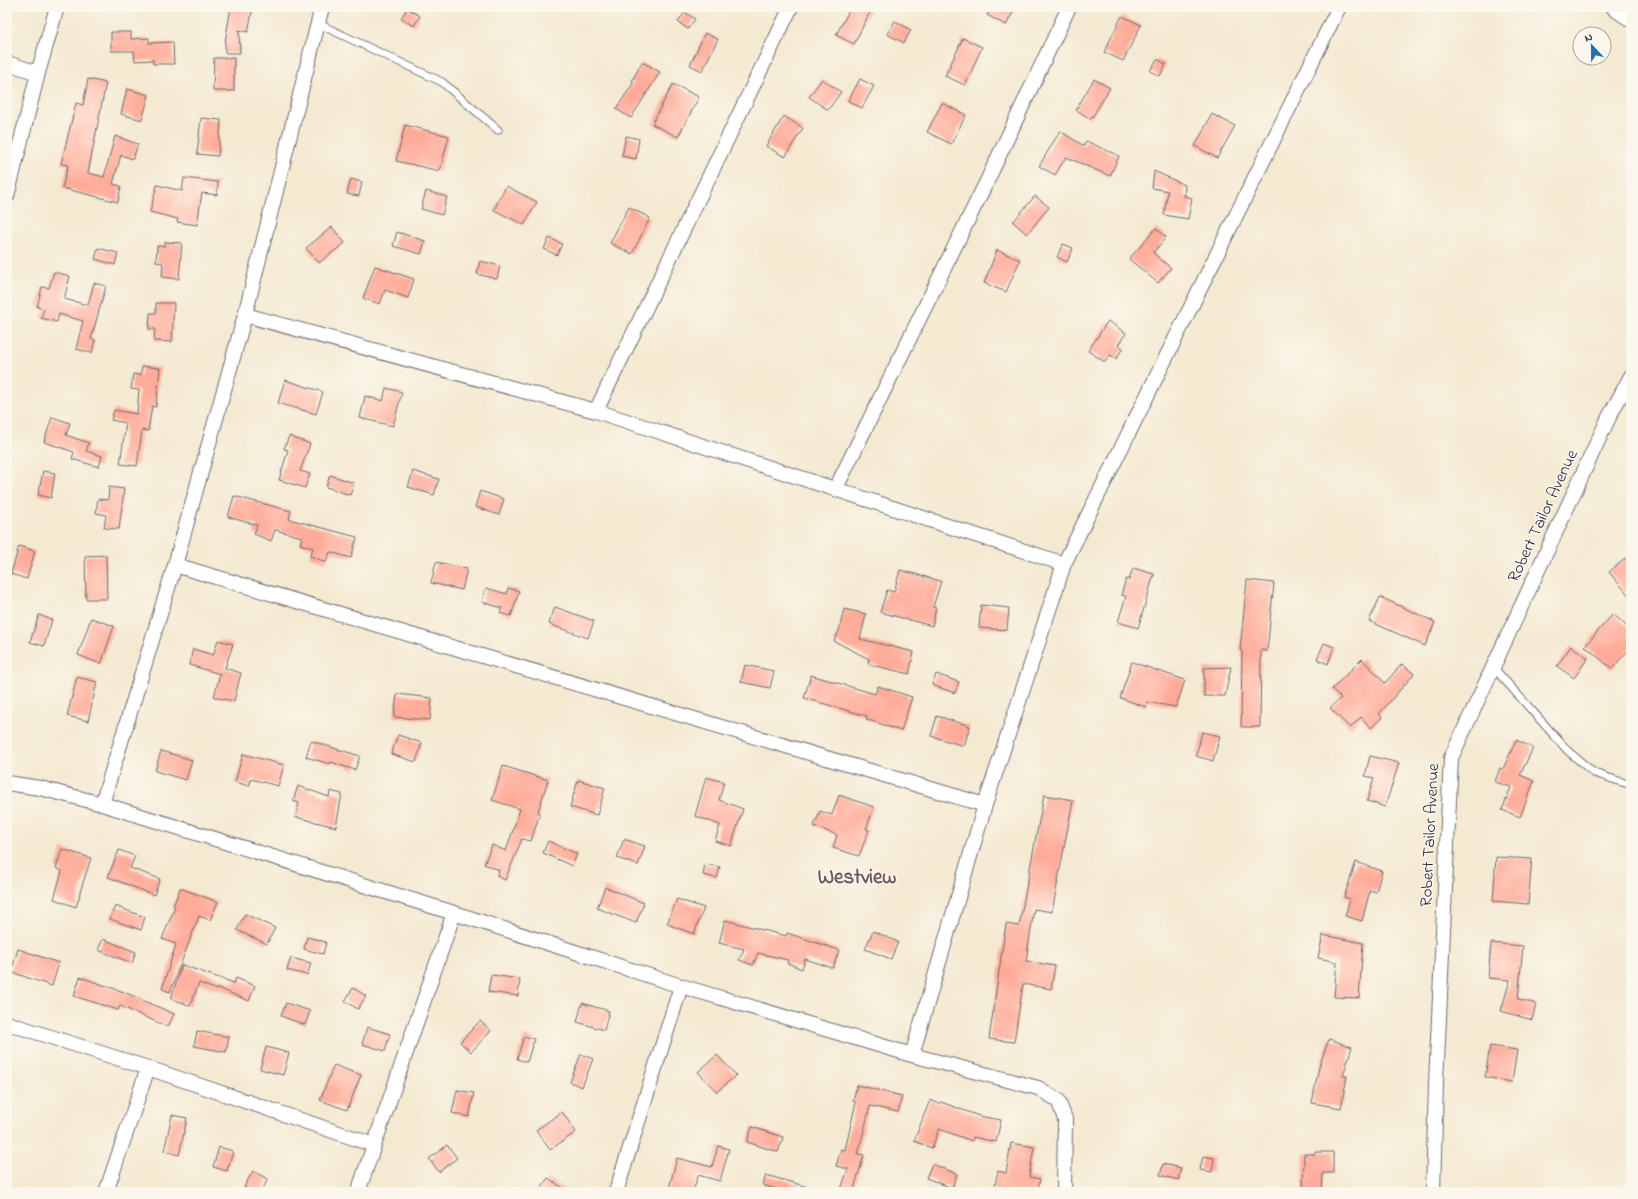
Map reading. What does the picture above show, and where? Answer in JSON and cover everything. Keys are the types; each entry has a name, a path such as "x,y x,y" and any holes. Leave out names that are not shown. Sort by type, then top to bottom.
{"main road":[{"path":"1616,7 1631,17"}],"street":[{"path":"7,196 38,73 57,7"},
{"path":"102,804 175,565 245,315 319,24 322,7"},
{"path":"596,411 791,7"},
{"path":"836,488 988,179 1069,7"},
{"path":"912,1055 986,805 1064,564 1339,7"},
{"path":"7,63 38,73"},
{"path":"245,315 596,411 836,488 1064,564"},
{"name":"Robert Tailor Avenue","path":"1433,1192 1436,1083 1451,758 1606,424 1631,376"},
{"path":"175,565 986,805"},
{"path":"7,783 40,788 102,804 454,913 681,986 912,1055 1038,1088 1058,1100 1065,1119 1064,1192"},
{"path":"358,1192 454,913"},
{"path":"616,1192 681,986"},
{"path":"7,1023 148,1068 374,1145"},
{"path":"106,1192 148,1068"}],"lane":[{"path":"319,24 442,82 498,130"},
{"path":"1493,667 1568,750 1594,773 1631,785"}],"building":[{"path":"231,7 253,7 248,32 239,30 240,53 225,53 225,42"},
{"path":"851,7 864,7 871,10 854,44 836,35"},
{"path":"992,7 1016,7 1006,25 987,15"},
{"path":"407,8 420,16 414,26 401,18"},
{"path":"685,12 695,19 688,29 678,22"},
{"path":"1122,16 1141,25 1123,61 1104,52"},
{"path":"895,21 911,30 904,43 887,34"},
{"path":"111,32 131,32 131,39 149,38 149,43 173,42 174,64 153,64 153,60 135,61 134,51 111,51"},
{"path":"705,33 718,39 702,71 690,65"},
{"path":"963,38 982,47 965,85 945,76"},
{"path":"214,58 234,58 234,91 213,91"},
{"path":"1157,59 1166,64 1160,76 1150,71"},
{"path":"642,62 660,72 631,118 616,109 634,82 632,81"},
{"path":"88,79 106,83 88,173 104,177 115,136 138,144 133,159 121,155 113,184 121,186 118,202 62,188 68,165 61,164 76,103 83,105"},
{"path":"822,79 841,92 828,110 809,97"},
{"path":"860,79 874,86 862,108 848,101"},
{"path":"1094,79 1110,88 1091,119 1076,110"},
{"path":"673,84 699,97 678,137 652,124"},
{"path":"127,89 149,95 142,120 121,114"},
{"path":"942,103 966,115 951,144 927,132"},
{"path":"1212,114 1235,126 1217,158 1195,146"},
{"path":"784,116 803,128 785,157 766,146"},
{"path":"201,118 221,120 218,156 197,154"},
{"path":"405,125 449,136 440,171 396,161"},
{"path":"1060,131 1084,146 1086,141 1119,156 1110,176 1066,157 1055,175 1039,166"},
{"path":"626,136 639,139 636,159 622,156"},
{"path":"1154,171 1185,185 1184,196 1192,198 1188,219 1164,215 1168,191 1152,188"},
{"path":"184,178 218,182 217,195 202,193 197,225 177,222 178,219 150,212 157,185 182,191"},
{"path":"351,179 362,182 359,196 347,194"},
{"path":"506,186 537,202 524,225 494,210"},
{"path":"426,191 447,197 442,215 421,209"},
{"path":"1035,196 1049,207 1027,234 1013,222"},
{"path":"629,207 650,218 632,254 610,243"},
{"path":"332,227 345,243 319,263 306,248"},
{"path":"1156,228 1166,237 1153,253 1171,268 1158,283 1129,259"},
{"path":"397,232 425,241 421,254 393,246"},
{"path":"549,238 562,244 557,255 544,249"},
{"path":"165,242 182,243 179,279 162,277 163,263 156,262 157,246 165,246"},
{"path":"1063,244 1073,248 1067,262 1057,257"},
{"path":"98,248 118,253 115,265 95,259"},
{"path":"997,250 1020,260 1006,292 984,283"},
{"path":"480,261 500,266 497,279 477,274"},
{"path":"375,266 414,279 408,298 385,290 380,304 363,298"},
{"path":"54,272 70,276 64,299 88,305 94,283 106,286 91,339 95,340 92,353 76,349 83,321 59,314 57,322 41,318 44,309 37,307 42,287 49,288"},
{"path":"156,303 174,303 172,342 154,341 155,329 149,329 150,313 156,313"},
{"path":"1108,321 1126,333 1118,345 1123,348 1116,359 1110,355 1105,362 1088,351"},
{"path":"142,366 160,368 156,407 152,406 148,431 142,430 137,466 120,464 126,423 111,420 114,410 137,414 139,390 131,389 133,374 141,375"},
{"path":"285,380 323,392 316,414 278,403"},
{"path":"386,388 402,392 393,426 360,418 365,396 383,401"},
{"path":"52,417 70,423 66,435 89,443 86,451 102,456 99,467 72,459 74,452 44,442"},
{"path":"289,436 310,444 300,471 310,474 305,488 279,480 288,450 284,449"},
{"path":"43,471 55,473 51,498 38,495"},
{"path":"413,471 439,479 434,495 408,487"},
{"path":"330,475 354,483 350,495 326,487"},
{"path":"109,487 124,489 119,529 104,528 106,515 96,513 98,499 108,500"},
{"path":"480,491 504,499 499,515 475,507"},
{"path":"234,496 291,511 289,519 357,537 351,558 330,552 326,562 310,556 313,548 300,544 302,537 275,530 271,541 254,534 257,525 228,517"},
{"path":"19,546 35,551 27,579 11,574"},
{"path":"1631,554 1631,598 1609,572"},
{"path":"106,555 107,599 86,599 85,556"},
{"path":"436,562 467,569 462,590 431,583"},
{"path":"1133,568 1154,574 1138,628 1118,622 1126,596 1121,595 1126,579 1129,580"},
{"path":"900,570 941,581 933,607 936,608 932,626 880,612 887,590 894,592"},
{"path":"1247,580 1274,583 1267,651 1261,650 1260,727 1241,727 1242,651 1240,650"},
{"path":"486,588 507,594 508,588 519,591 511,616 500,613 502,608 482,602"},
{"path":"1380,597 1435,622 1425,646 1369,621"},
{"path":"981,605 1009,608 1007,630 979,628"},
{"path":"555,607 594,621 588,638 549,624"},
{"path":"844,609 866,614 860,639 914,652 909,674 868,664 869,659 834,641 839,631"},
{"path":"1613,614 1631,630 1631,647 1612,669 1585,646"},
{"path":"39,615 52,620 44,646 30,642"},
{"path":"91,618 114,626 101,664 78,655"},
{"path":"218,640 233,644 225,668 241,673 234,701 214,697 220,674 189,665 193,649 213,655"},
{"path":"1324,643 1334,647 1328,664 1317,659"},
{"path":"1571,646 1588,658 1574,678 1557,666"},
{"path":"1362,659 1385,683 1402,664 1414,674 1379,714 1382,717 1371,728 1361,717 1350,728 1330,708 1341,698 1332,689"},
{"path":"1132,662 1185,680 1176,707 1147,702 1146,707 1120,698"},
{"path":"745,665 774,671 770,688 741,682"},
{"path":"1231,667 1225,696 1204,696 1204,668"},
{"path":"936,674 959,682 955,693 932,685"},
{"path":"811,675 875,694 878,686 912,697 901,731 866,719 867,716 804,698"},
{"path":"77,677 97,682 88,721 67,716"},
{"path":"397,694 432,698 430,720 394,717"},
{"path":"937,716 970,726 964,746 931,736"},
{"path":"1202,732 1220,736 1213,761 1196,756"},
{"path":"398,735 422,743 416,762 391,754"},
{"path":"1516,740 1533,748 1520,775 1534,781 1520,817 1502,810 1511,787 1495,782 1500,768 1503,769"},
{"path":"311,741 360,756 355,770 331,762 330,764 306,757"},
{"path":"161,751 192,760 186,780 155,771"},
{"path":"243,754 284,765 278,786 251,779 249,786 235,782"},
{"path":"1370,756 1399,763 1385,807 1367,801 1374,778 1365,776"},
{"path":"503,766 548,780 531,841 522,839 505,880 497,876 499,870 484,864 492,845 506,851 520,809 492,800"},
{"path":"706,777 724,782 719,800 743,809 731,846 715,841 720,825 695,816"},
{"path":"578,780 605,788 597,815 570,807"},
{"path":"298,786 329,797 330,791 342,794 336,827 295,817 299,803 293,801"},
{"path":"839,795 874,807 866,829 869,830 859,856 833,848 837,835 814,826 820,811 832,815"},
{"path":"1044,795 1073,800 1052,912 1034,909 1026,961 1055,966 1051,989 1023,984 1014,1042 989,1039 1006,924 1019,926"},
{"path":"624,839 645,846 638,865 617,858"},
{"path":"548,841 577,854 572,866 543,853"},
{"path":"62,849 91,858 76,907 54,899 62,871 56,868"},
{"path":"119,850 135,856 130,868 160,879 154,895 108,877"},
{"path":"1496,857 1532,859 1528,904 1493,901"},
{"path":"1356,862 1382,871 1376,892 1370,890 1362,921 1345,916 1350,899 1344,897"},
{"path":"705,864 720,867 717,878 703,875"},
{"path":"605,887 644,903 636,923 597,908"},
{"path":"180,888 218,902 210,920 199,916 170,992 162,989 176,944 162,939 175,907 173,906"},
{"path":"677,899 704,908 694,934 667,924"},
{"path":"115,906 145,917 141,930 110,919"},
{"path":"245,914 275,928 267,944 237,930"},
{"path":"725,920 786,936 787,933 839,950 833,968 805,959 802,969 787,963 788,960 758,953 753,965 739,960 744,949 719,943"},
{"path":"873,931 898,942 891,959 865,949"},
{"path":"1323,935 1363,943 1359,998 1334,997 1337,962 1318,958"},
{"path":"307,937 326,942 323,954 304,949"},
{"path":"103,939 136,952 132,963 98,950"},
{"path":"1491,943 1523,946 1518,999 1536,1004 1532,1020 1501,1011 1510,980 1488,978"},
{"path":"18,949 59,963 52,986 11,972"},
{"path":"291,958 311,963 307,975 287,970"},
{"path":"182,965 234,983 236,978 255,986 249,1001 218,988 217,990 199,983 190,1006 171,998"},
{"path":"491,975 520,979 518,996 488,992"},
{"path":"80,977 124,992 174,1014 168,1027 120,1006 118,1010 74,996"},
{"path":"353,988 366,996 358,1009 345,1001"},
{"path":"286,1003 310,1011 305,1025 281,1016"},
{"path":"582,1003 609,1011 604,1030 577,1022"},
{"path":"480,1021 491,1031 471,1052 460,1042"},
{"path":"367,1027 390,1034 385,1051 362,1044"},
{"path":"197,1031 229,1037 226,1052 194,1046"},
{"path":"524,1036 534,1039 527,1062 517,1059"},
{"path":"1329,1039 1352,1047 1343,1076 1347,1076 1341,1108 1312,1103 1319,1067"},
{"path":"1490,1046 1517,1050 1512,1082 1485,1077"},
{"path":"266,1047 289,1053 283,1075 260,1069"},
{"path":"581,1054 593,1059 582,1087 570,1082"},
{"path":"717,1055 736,1075 717,1092 698,1072"},
{"path":"334,1065 361,1075 347,1110 320,1100"},
{"path":"857,1085 902,1096 898,1112 870,1106 858,1154 864,1155 853,1192 840,1192 848,1169 836,1166 841,1149 845,1150 856,1102 853,1101"},
{"path":"457,1090 474,1093 469,1117 452,1113"},
{"path":"930,1100 940,1104 941,1102 979,1116 1001,1120 996,1142 973,1137 972,1141 939,1129 932,1148 914,1141"},
{"path":"562,1112 576,1132 550,1150 536,1130"},
{"path":"172,1115 187,1118 179,1155 164,1151"},
{"path":"752,1127 783,1137 778,1152 747,1142"},
{"path":"1011,1143 1034,1147 1029,1177 1040,1179 1037,1192 1005,1192 994,1190 998,1171 1006,1173"},
{"path":"447,1145 457,1158 439,1172 429,1159"},
{"path":"718,1146 729,1149 720,1181 698,1175 693,1192 668,1192 677,1158 712,1167"},
{"path":"219,1147 233,1151 227,1171 213,1167"},
{"path":"1315,1152 1333,1152 1333,1173 1323,1173 1322,1192 1303,1192 1304,1154 1315,1154"},
{"path":"1203,1156 1214,1158 1212,1172 1200,1170"},
{"path":"932,1164 957,1174 952,1188 926,1178"},
{"path":"1163,1164 1181,1168 1178,1180 1160,1175"},
{"path":"253,1171 268,1179 261,1192 253,1192 244,1187"},
{"path":"766,1175 815,1189 814,1192 785,1192 763,1185"},
{"path":"548,1178 569,1192 538,1192"}],"district":[{"name":"Westview","path":"857,878"}]}
